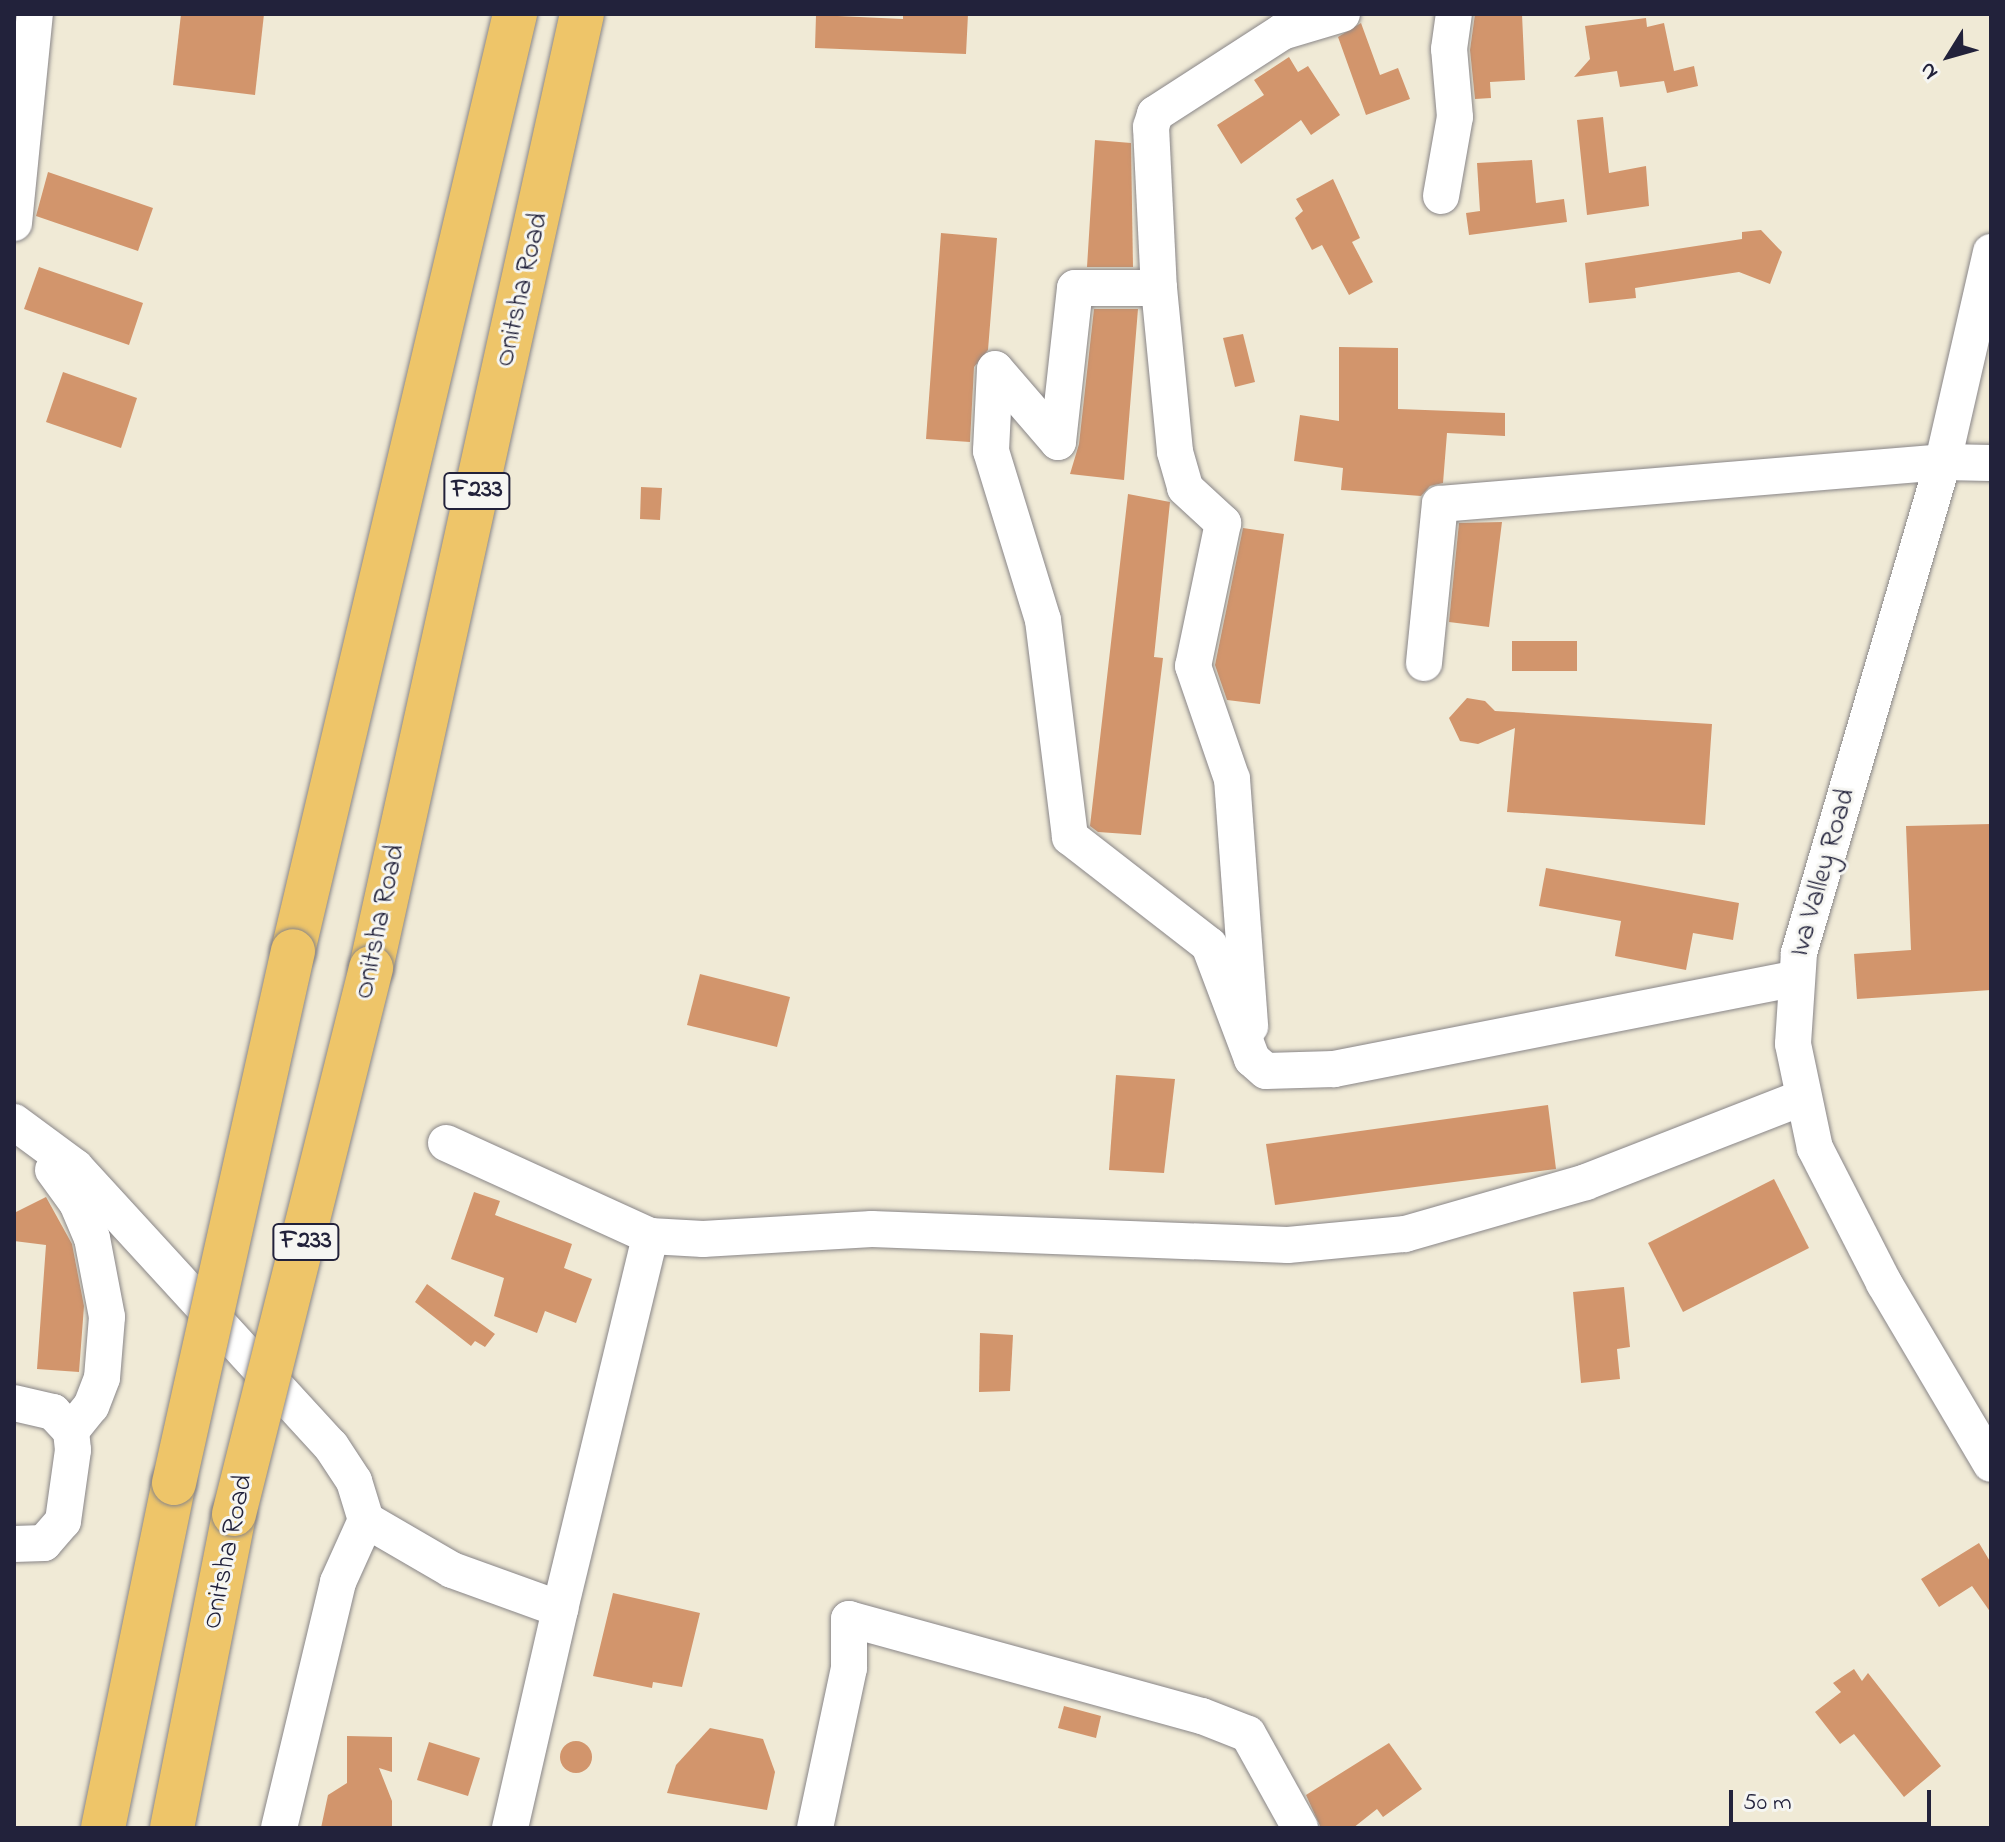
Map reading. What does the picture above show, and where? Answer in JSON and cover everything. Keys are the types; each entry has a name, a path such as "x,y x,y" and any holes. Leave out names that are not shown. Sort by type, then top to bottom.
{"main road":[{"name":"F233","path":"103,1828 174,1483 293,951 515,14"},
{"name":"Onitsha Road","path":"172,1828 234,1514 371,968 582,14"}],"street":[{"path":"14,223 35,14"},
{"path":"1252,1059 1232,779 1193,666 1223,523 1185,488 1175,452 1159,288 1151,127 1155,114 1282,32 1342,14"},
{"path":"1441,196 1455,117 1449,49 1454,14"},
{"name":"Iva Valley Road","path":"1991,252 1943,462 1796,978 1793,1044 1801,1098 1815,1148 1884,1283 1991,1464"},
{"path":"1159,288 1075,288 1058,442 995,369 991,451 1043,620 1070,837 1209,945 1252,1059 1266,1071 1334,1069 1796,978"},
{"path":"1424,663 1440,504 1943,462 1991,463"},
{"path":"446,1143 650,1236 703,1239 872,1229 1288,1245 1405,1234 1586,1182 1801,1098"},
{"path":"14,1403 62,1421 91,1406 105,1366 107,1317 101,1275 77,1203 18,1124"},
{"path":"18,1124 75,1167 331,1446 354,1481 366,1520 338,1582 279,1828"},
{"path":"510,1828 650,1236"},
{"path":"14,1544 44,1543 63,1521 72,1483 62,1421"},
{"path":"366,1520 452,1570 560,1609"},
{"path":"815,1828 849,1668 849,1619 1202,1716 1248,1734 1300,1828"}],"building":[{"path":"181,14 264,14 255,95 173,85"},
{"path":"903,14 968,14 966,54 815,48 816,15 903,19"},
{"path":"1475,14 1522,14 1525,80 1490,82 1491,98 1475,99 1470,50"},
{"path":"1646,18 1647,27 1664,23 1674,71 1694,66 1698,86 1667,93 1664,81 1620,87 1617,71 1574,77 1590,59 1585,26"},
{"path":"1361,23 1380,75 1398,68 1410,99 1366,115 1338,37"},
{"path":"1289,57 1298,72 1308,66 1340,115 1311,135 1301,120 1241,164 1217,125 1264,95 1254,80"},
{"path":"1603,117 1609,173 1646,166 1649,206 1587,215 1577,120"},
{"path":"1095,140 1131,143 1133,267 1087,267"},
{"path":"1532,160 1536,203 1564,199 1567,222 1469,235 1466,213 1480,211 1477,163"},
{"path":"48,172 153,208 138,251 36,216"},
{"path":"1333,179 1360,238 1352,242 1373,282 1349,295 1322,245 1312,250 1295,218 1303,211 1296,199"},
{"path":"1761,230 1782,252 1770,284 1739,272 1635,288 1636,298 1589,303 1585,263 1742,239 1742,232"},
{"path":"941,233 997,238 988,350 974,367 970,442 926,439"},
{"path":"39,267 143,303 129,345 24,309"},
{"path":"1094,309 1138,309 1124,480 1070,474 1079,444"},
{"path":"1243,334 1255,382 1235,387 1223,338"},
{"path":"1339,347 1398,348 1398,409 1505,413 1505,436 1447,433 1443,483 1430,486 1421,496 1341,490 1343,468 1294,461 1300,415 1339,421"},
{"path":"63,372 137,398 121,448 46,422"},
{"path":"641,487 662,488 660,520 640,519"},
{"path":"1128,494 1170,502 1154,657 1163,658 1141,835 1098,832 1090,826"},
{"path":"1502,522 1489,627 1449,622 1459,523"},
{"path":"1243,528 1284,534 1260,704 1227,700 1215,665"},
{"path":"1512,641 1577,641 1577,671 1512,671"},
{"path":"1467,698 1485,701 1495,711 1712,724 1705,825 1507,812 1515,728 1478,744 1460,741 1449,718"},
{"path":"1991,824 1991,990 1857,999 1854,954 1911,950 1906,826"},
{"path":"1546,868 1739,903 1733,940 1693,933 1686,970 1615,956 1621,921 1539,906"},
{"path":"700,974 790,997 777,1047 687,1025"},
{"path":"1116,1075 1175,1079 1164,1173 1109,1170"},
{"path":"1548,1105 1556,1169 1275,1205 1266,1144"},
{"path":"1774,1179 1809,1248 1683,1312 1648,1243"},
{"path":"474,1192 500,1201 495,1215 572,1244 564,1268 592,1279 576,1323 545,1311 537,1333 494,1316 504,1278 451,1259"},
{"path":"46,1197 72,1244 84,1306 79,1372 37,1369 46,1245 14,1241 14,1213"},
{"path":"427,1284 495,1334 485,1347 475,1341 471,1346 415,1302"},
{"path":"1624,1287 1630,1347 1617,1349 1620,1379 1581,1383 1573,1292"},
{"path":"980,1333 1013,1335 1010,1391 979,1392"},
{"path":"1979,1543 1991,1563 1991,1613 1972,1586 1939,1607 1921,1579"},
{"path":"613,1593 700,1613 682,1687 653,1682 652,1688 593,1676"},
{"path":"1854,1669 1862,1681 1868,1673 1941,1766 1904,1797 1854,1734 1840,1744 1815,1712 1841,1692 1833,1683"},
{"path":"1064,1706 1101,1716 1096,1738 1058,1728"},
{"path":"710,1728 763,1739 775,1772 767,1810 667,1793 676,1765"},
{"path":"347,1736 392,1737 392,1772 379,1768 392,1801 392,1828 321,1828 328,1795 347,1783"},
{"path":"576,1741 587,1746 592,1757 587,1768 576,1773 565,1768 560,1757 565,1746"},
{"path":"429,1742 480,1758 468,1796 417,1780"},
{"path":"1389,1743 1422,1789 1383,1817 1377,1809 1353,1828 1321,1828 1306,1795"}]}
